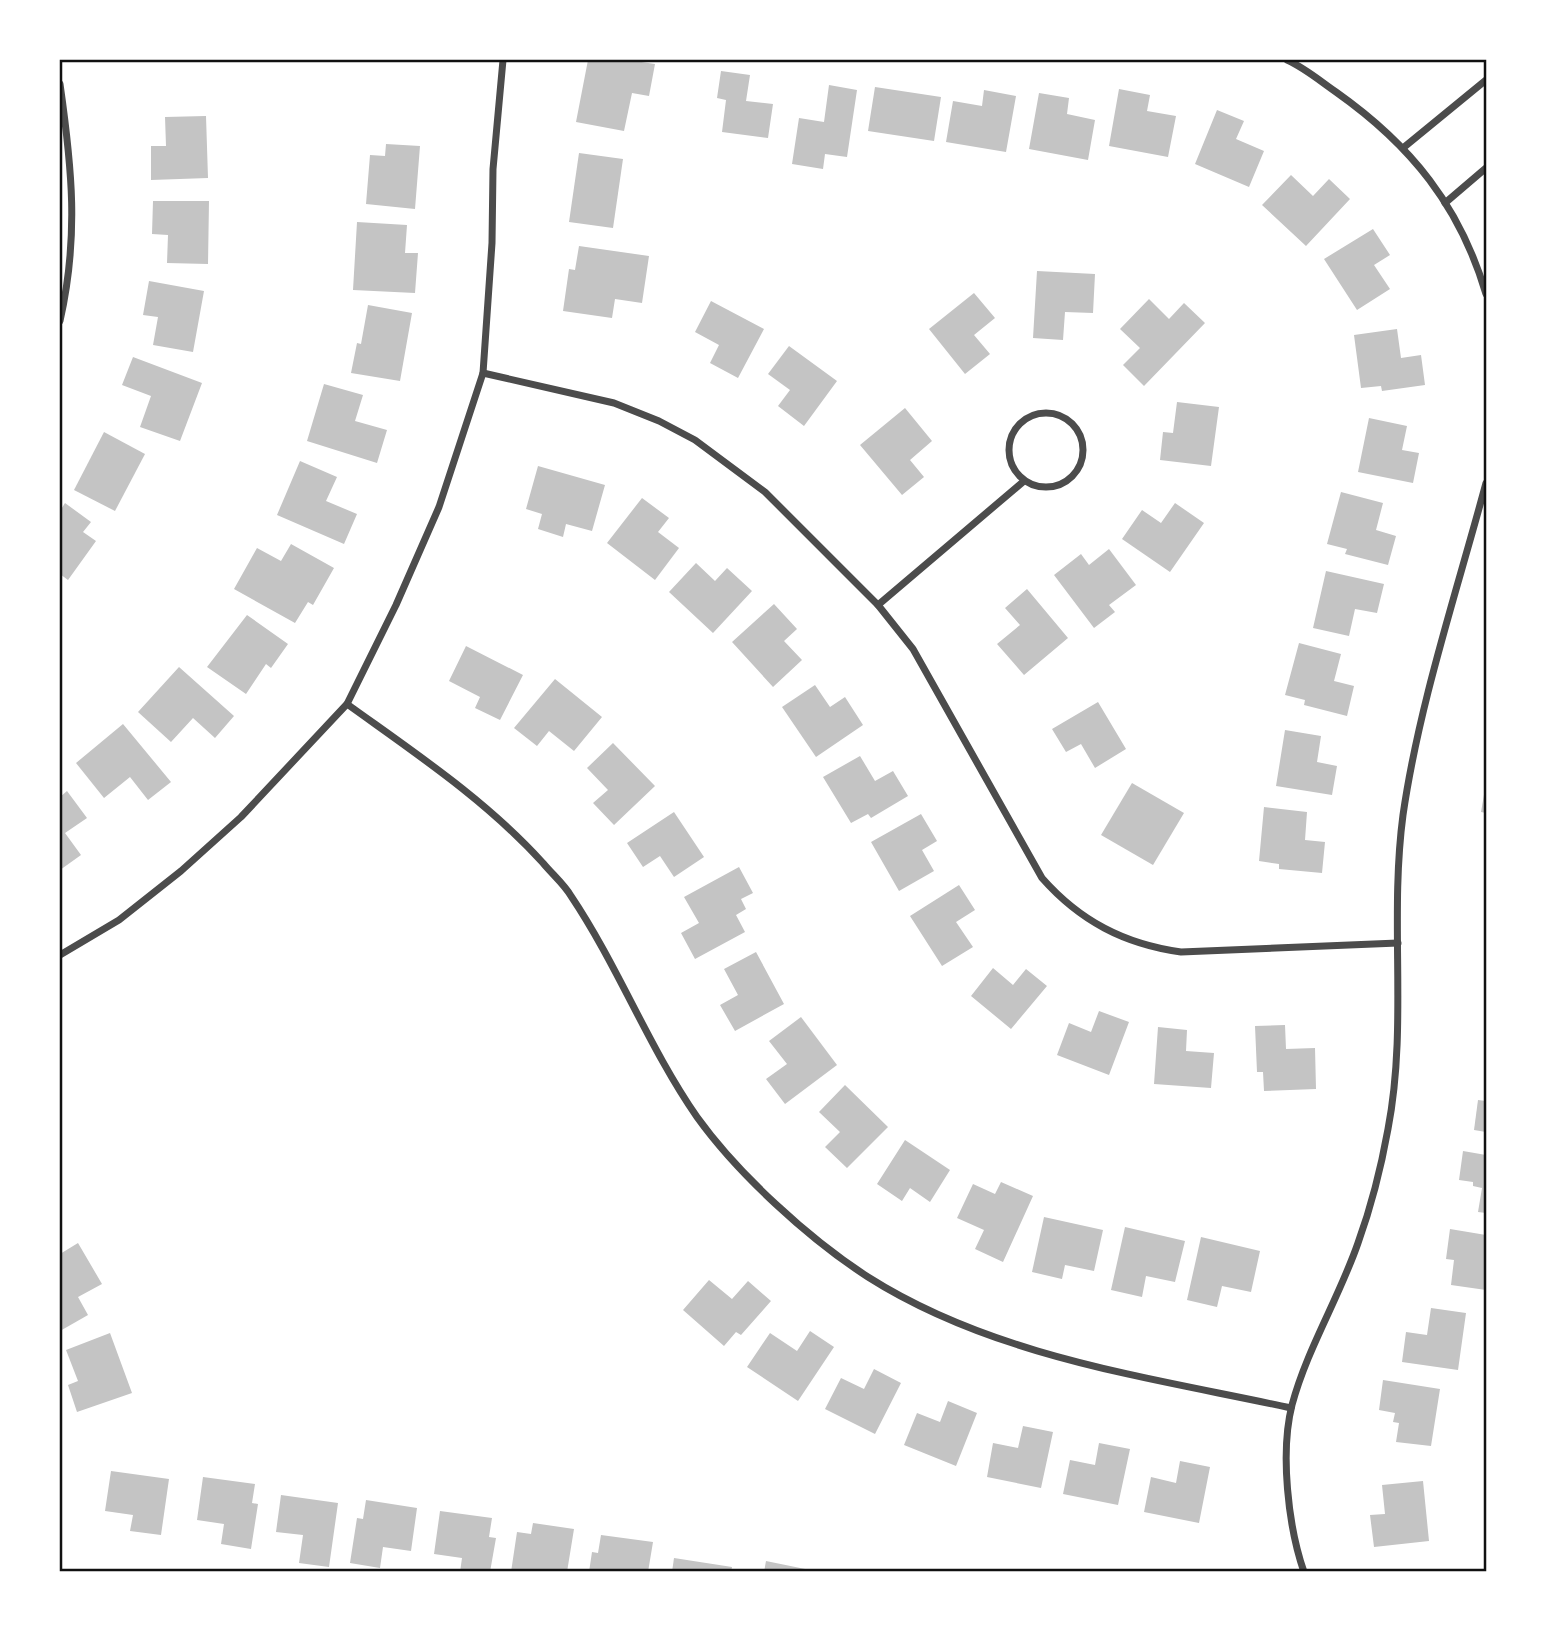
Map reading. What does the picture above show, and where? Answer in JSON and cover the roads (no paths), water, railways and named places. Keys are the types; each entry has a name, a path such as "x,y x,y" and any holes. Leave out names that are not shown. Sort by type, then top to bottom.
{"street":[{"path":"60,955 119,920 181,871 241,817 347,704 430,530 483,373 492,243 493,169 503,60"},
{"path":"1287,60 1344,98 1388,132 1422,167 1465,234 1486,294"},
{"path":"1404,148 1486,80"},
{"path":"60,84 72,170 74,225 60,321"},
{"path":"1445,203 1486,168"},
{"path":"483,373 614,403 695,440 765,492 878,605 913,649 1042,878 1070,907 1092,922 1119,937 1149,947 1181,952 1398,943"},
{"path":"1039,413 1053,413 1067,419 1077,429 1083,443 1083,458 1077,471 1066,481 1053,487 1038,487 1024,481 1014,471 1009,457 1009,442 1014,428 1025,418 1039,413"},
{"path":"878,605 1024,481"},
{"path":"1304,1572 1288,1502 1291,1408 1358,1244 1381,1163 1396,1073 1399,1016 1398,877 1403,816 1414,753 1486,483"},
{"path":"347,704 470,793 519,836 570,894 698,1117 764,1192 814,1239 868,1277 926,1309 980,1332 1065,1358 1291,1408"}]}
